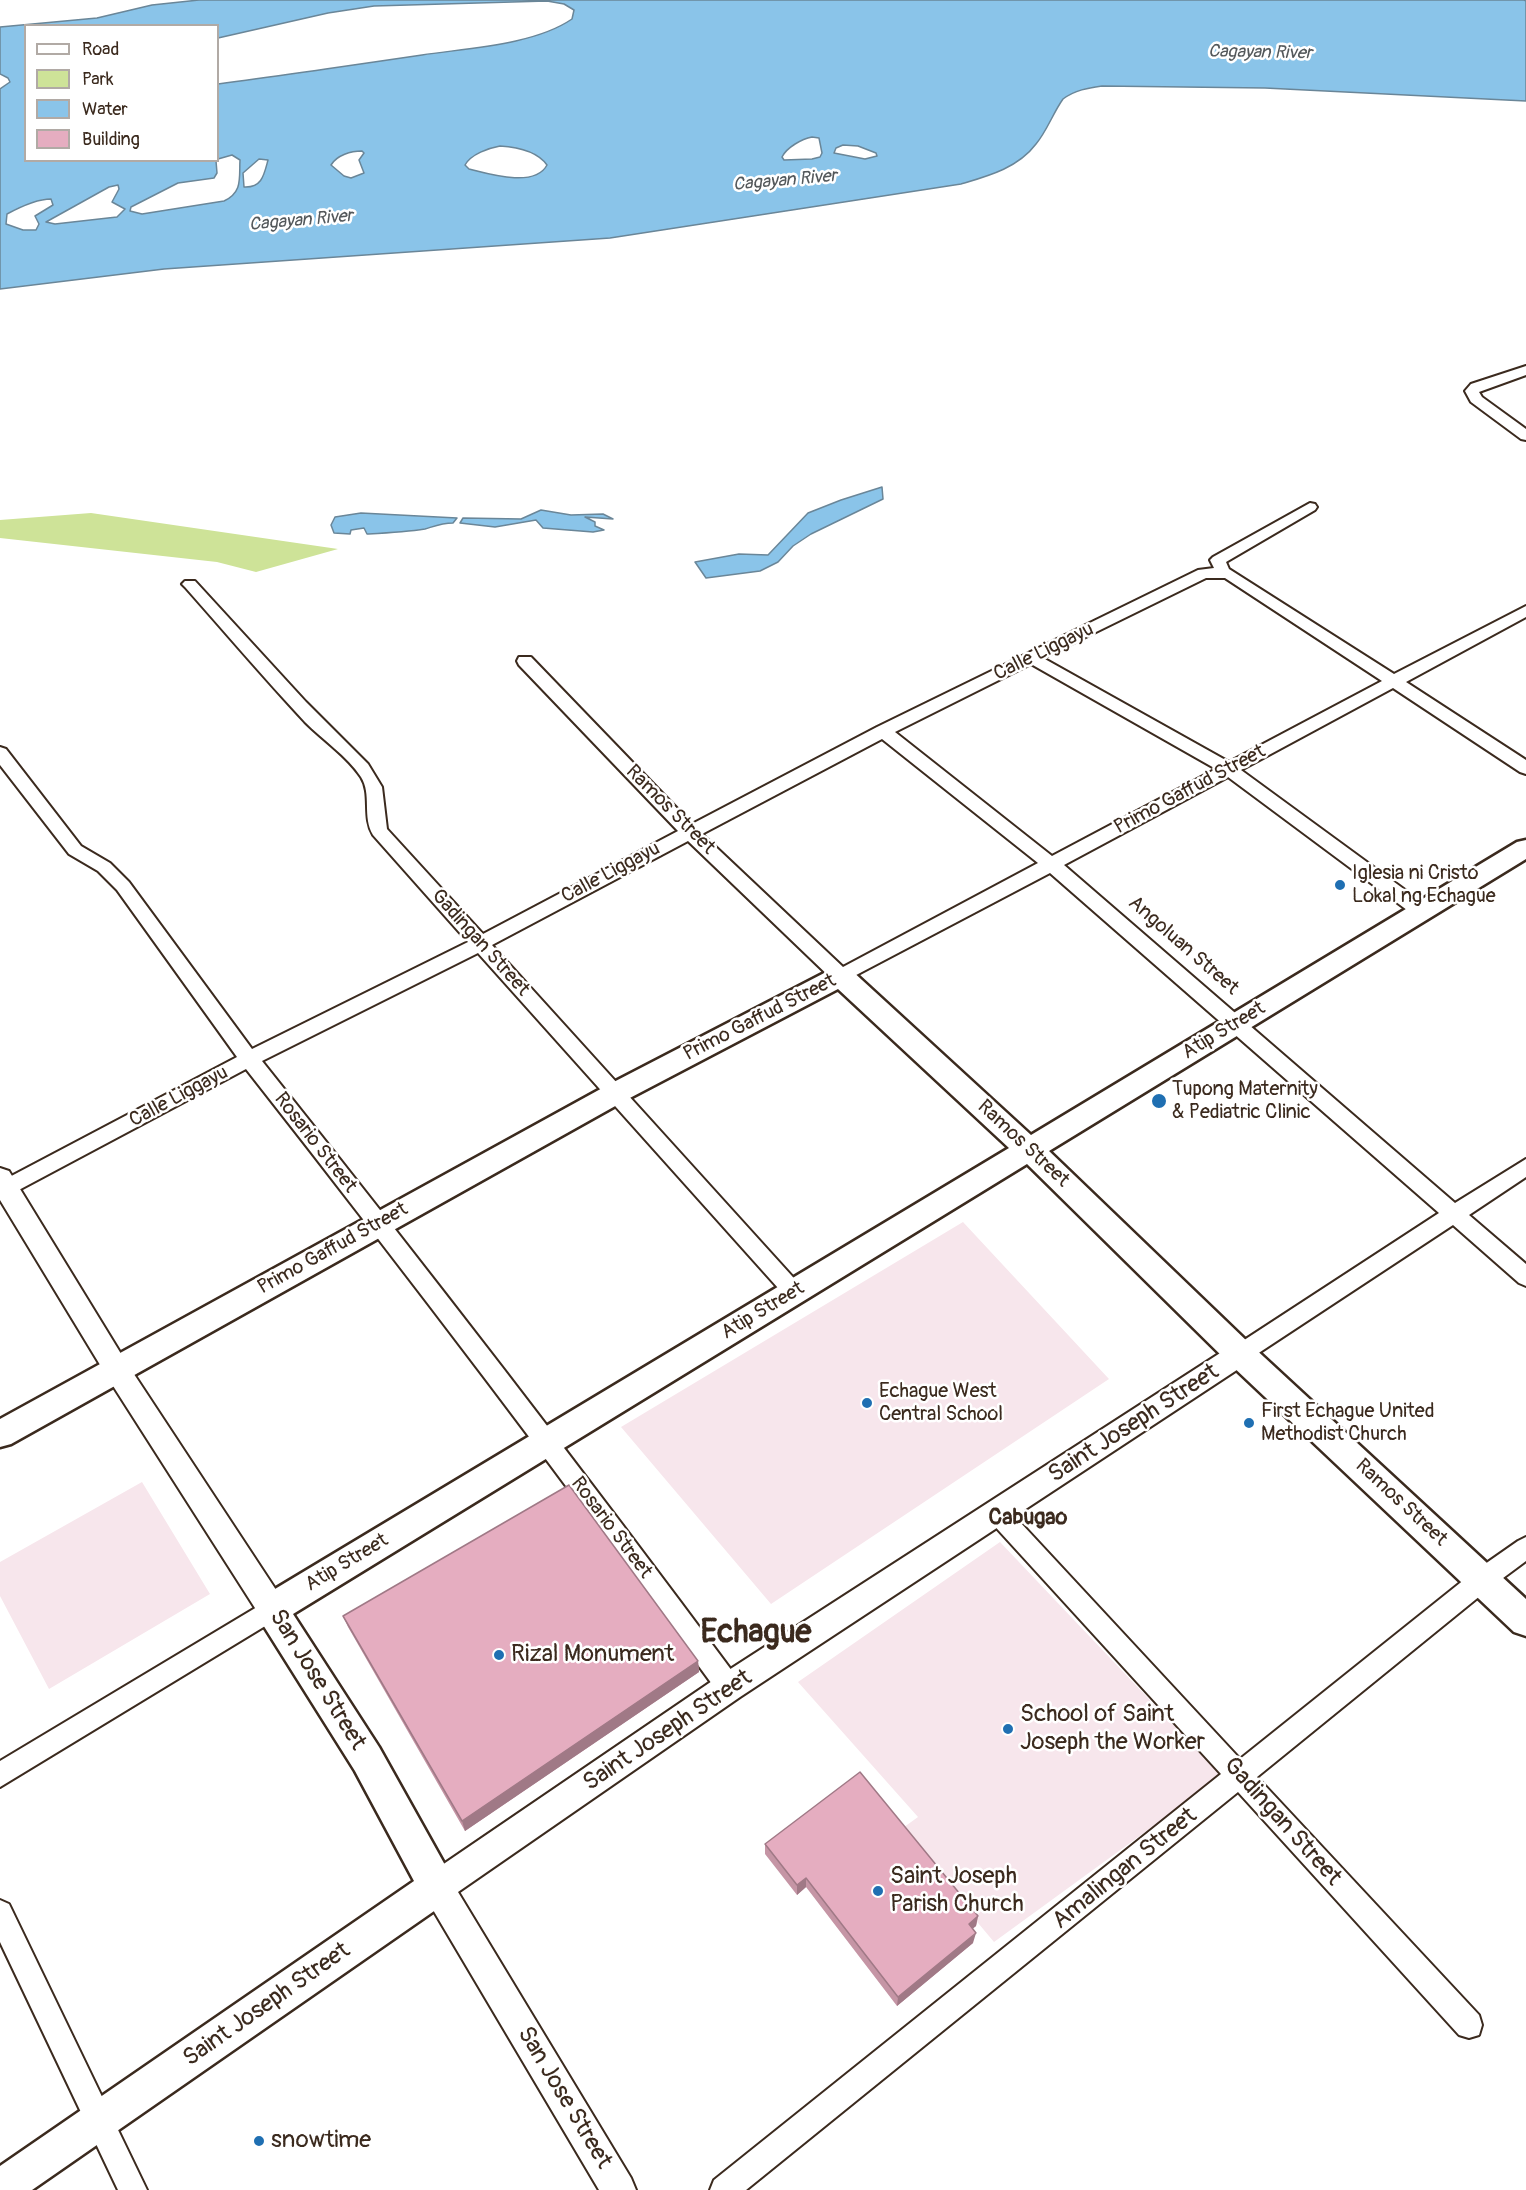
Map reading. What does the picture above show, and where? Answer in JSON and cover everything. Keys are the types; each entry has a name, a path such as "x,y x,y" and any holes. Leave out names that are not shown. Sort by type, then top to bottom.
{"main road":[{"name":"Atip Street","path":"272,1609 1526,848"},
{"name":"Primo Gaffud Street","path":"0,1434 616,1093 841,976"},
{"name":"Ramos Street","path":"841,976 1030,1150 1240,1354 1526,1620"},
{"name":"San Jose Street","path":"272,1609 367,1759 437,1887"},
{"name":"Saint Joseph Street","path":"0,2188 437,1887"}],"street":[{"path":"1526,370 1476,387 1472,391 1481,403 1526,436"},
{"path":"1310,507 1218,560 1226,572 1526,768"},
{"name":"Calle Liggayu","path":"2,1186 481,943 884,731 1203,573 1226,572"},
{"name":"Gadingan Street","path":"190,584 317,724 368,775 374,792 372,807 379,831 794,1292"},
{"name":"Primo Gaffud Street","path":"841,976 1526,611"},
{"path":"1031,658 1229,769 1421,911"},
{"name":"Ramos Street","path":"525,662 689,832 841,976"},
{"name":"Angoluan Street","path":"884,731 1051,864 1526,1276"},
{"name":"Rosario Street","path":"0,753 75,850 114,875 249,1059 379,1223 608,1522 729,1688"},
{"name":"Saint Joseph Street","path":"437,1887 729,1688 1526,1167"},
{"name":"San Jose Street","path":"2,1186 117,1370 272,1609"},
{"name":"Gadingan Street","path":"998,1514 1469,2025"},
{"name":"Amalingan Street","path":"724,2190 1483,1579 1526,1548"},
{"name":"Atip Street","path":"0,1775 272,1609"},
{"name":"San Jose Street","path":"437,1887 619,2190"},
{"path":"0,1913 133,2190"}],"shaded area":[{"name":"Echague West Central School","path":"963,1222 1109,1379 771,1604 621,1427"},
{"path":"142,1482 210,1594 49,1689 0,1596 0,1562"},
{"name":"School of Saint Joseph the Worker","path":"1000,1542 1222,1776 994,1942 900,1830 918,1817 798,1682"}],"green space":[{"path":"91,513 338,549 256,572 217,562 0,538 0,520"}],"water":[{"name":"Cagayan River","path":"199,0 1524,0 1526,1 1526,101 1265,88 1102,86 1077,91 1063,99 1040,139 1020,159 1002,170 961,184 610,238 164,269 0,289 0,89 10,82 8,78 0,74 0,27 24,25 24,162 216,162 217,173 214,178 178,183 131,207 130,211 142,214 224,201 237,189 240,179 240,160 232,155 219,159 219,84 520,40 557,28 572,19 574,10 564,4 547,1 374,6 328,13 219,38 219,24 32,24 97,18 152,5","holes":["812,137 819,138 822,153 820,157 784,160 782,157 787,150","843,145 858,146 876,153 877,156 865,159 834,153 836,148","500,146 526,151 538,156 547,165 541,172 522,178 488,174 469,169 465,165 476,155","362,151 364,153 359,160 364,173 351,178 344,176 331,165 345,154","259,159 268,160 261,180 255,185 244,187 243,173","118,185 119,189 112,202 125,209 117,217 55,224 46,222 109,187","51,199 53,205 35,216 39,224 36,230 23,230 6,224 7,214 40,200"]},
{"path":"882,487 883,499 811,534 793,546 778,562 760,571 706,578 695,562 739,554 768,555 808,513"},
{"path":"541,510 571,515 603,514 613,519 585,517 604,530 593,532 543,528 536,520 495,527 460,523 463,518 521,519"},
{"path":"361,513 457,518 453,523 418,530 367,534 364,528 351,530 350,534 334,533 331,525 335,517"}],"building":[{"path":"569,1485 698,1661 462,1821 343,1616"},
{"name":"Saint Joseph Parish Church","path":"860,1772 978,1916 969,1924 976,1933 898,1997 806,1878 797,1885 765,1844"}],"place":[{"name":"Iglesia ni Cristo Lokal ng Echague","path":"1340,885"},
{"name":"Tupong Maternity & Pediatric Clinic","path":"1159,1101"},
{"name":"Echague West Central School","path":"867,1403"},
{"name":"First Echague United Methodist Church","path":"1249,1423"},
{"name":"Rizal Monument","path":"499,1655"},
{"name":"School of Saint Joseph the Worker","path":"1008,1729"},
{"name":"Saint Joseph Parish Church","path":"878,1891"},
{"name":"snowtime","path":"259,2141"}],"district":[{"name":"Cabugao","path":"1028,1518"},
{"name":"Echague","path":"756,1634"}]}
